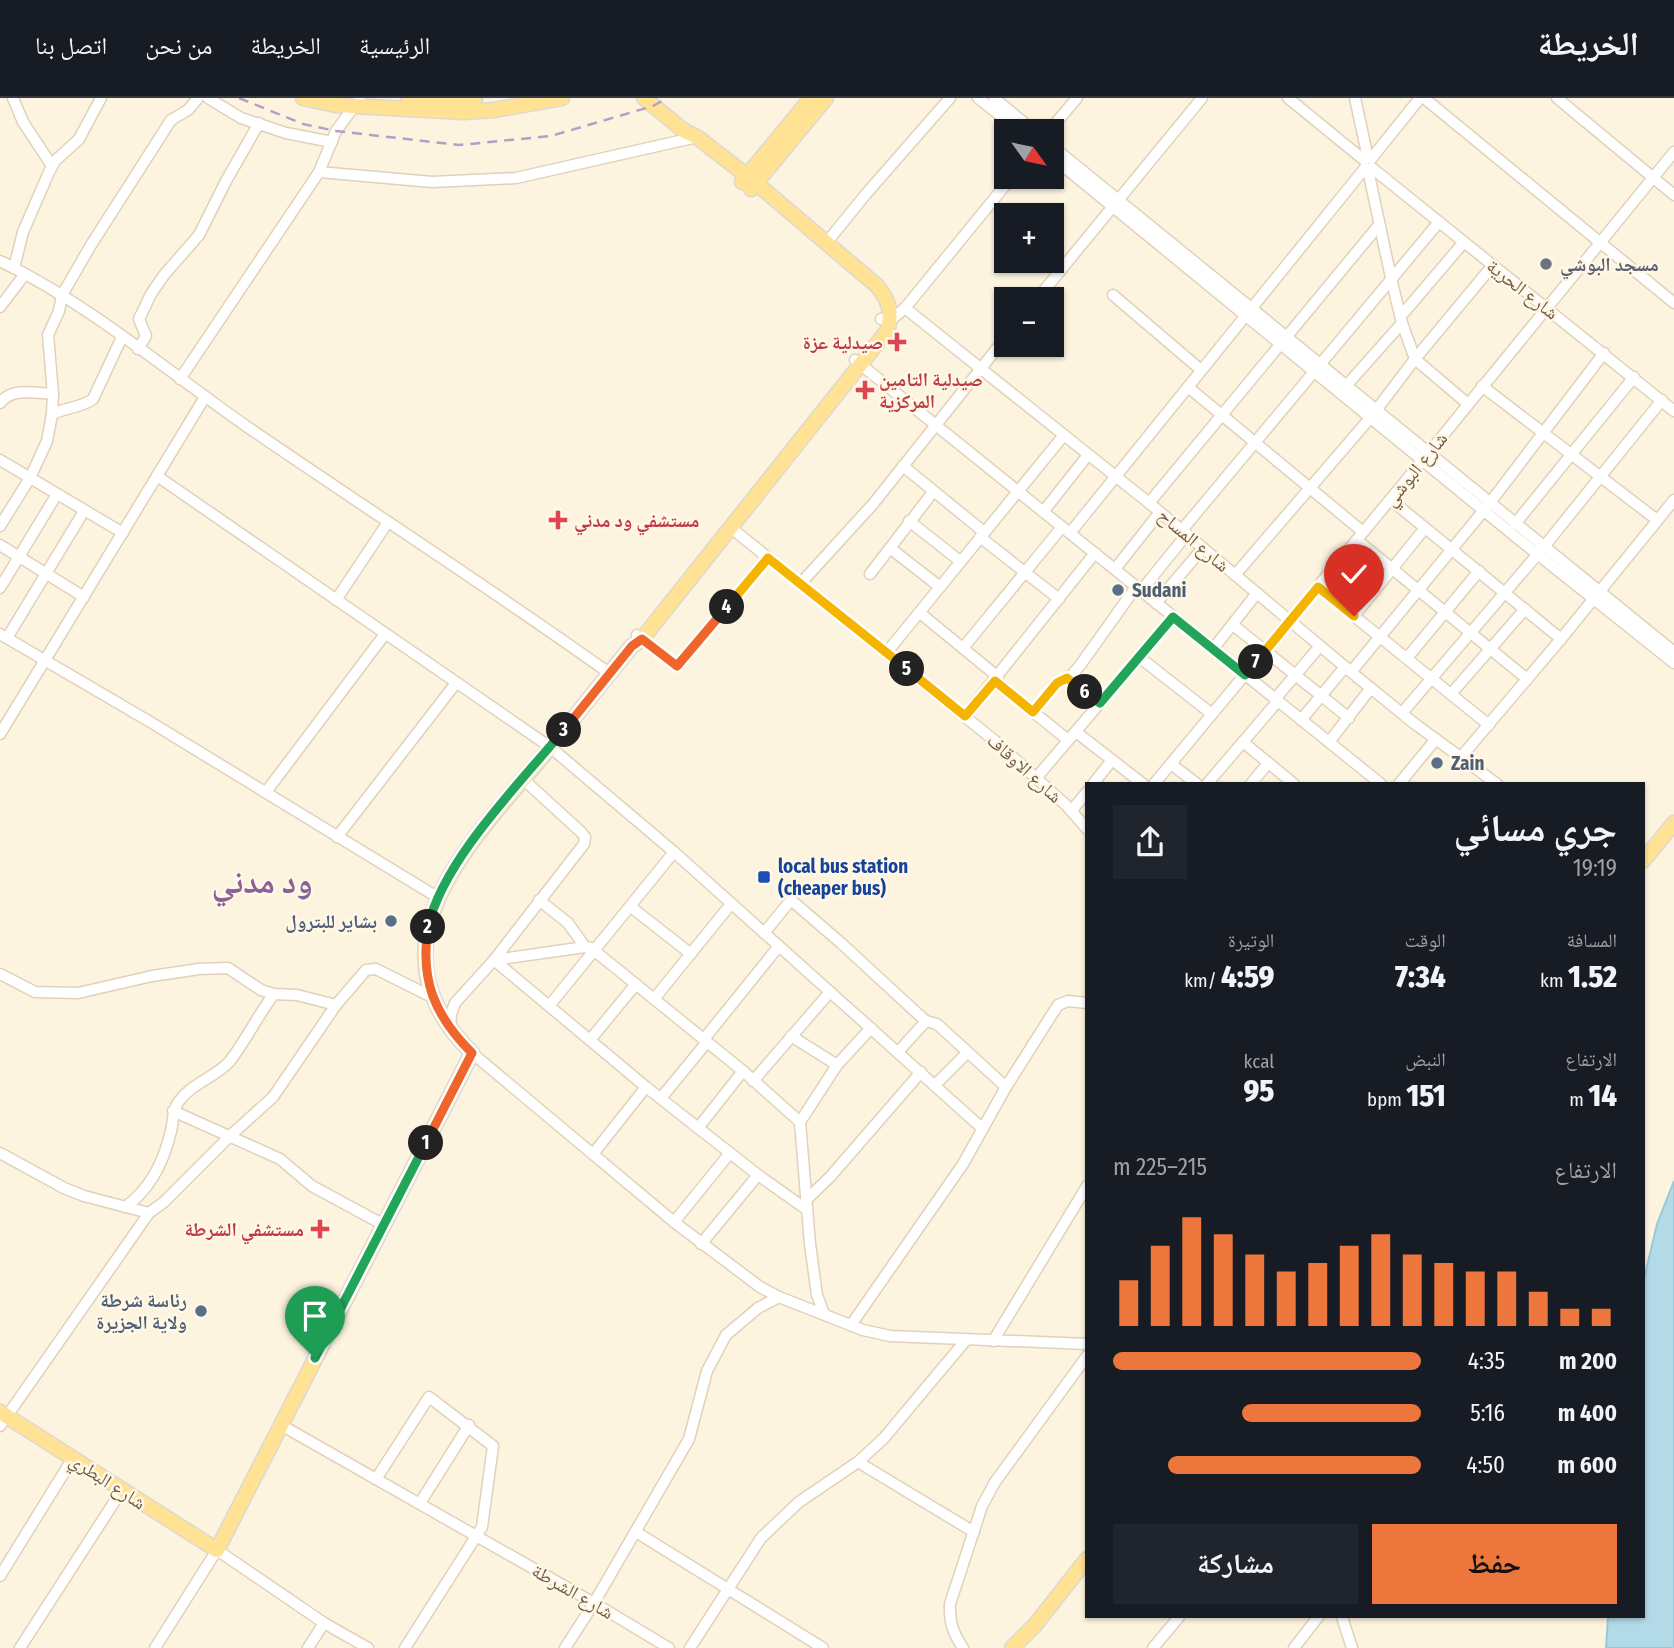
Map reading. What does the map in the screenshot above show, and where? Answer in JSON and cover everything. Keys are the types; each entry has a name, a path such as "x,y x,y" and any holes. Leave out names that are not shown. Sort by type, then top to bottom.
{"main road":[{"path":"303,98 336,105 358,102 463,112 494,110 562,98"},
{"path":"408,98 439,101 475,98"},
{"path":"637,640 858,363 873,336 886,320 890,309 882,291 827,242 644,98"},
{"path":"749,183 811,98"},
{"path":"749,183 826,98"},
{"path":"749,183 870,291 886,320"},
{"path":"217,1549 472,1053 450,1029 432,997 426,970 426,942 437,897 459,860 730,527 763,481"},
{"path":"1645,859 1674,823"},
{"name":"شارع البطري","path":"2,1418 73,1458 217,1549"},
{"path":"1012,1648 1035,1625 1085,1562"},
{"path":"1025,1648 1035,1625"}],"street":[{"path":"13,98 23,122 52,166"},
{"path":"14,268 23,232 52,166 79,139 101,98"},
{"path":"0,526 30,478 47,442 53,394 48,335 59,312 62,295 171,120 188,110 198,98"},
{"path":"208,98 236,116 286,132 332,142"},
{"path":"827,242 950,98"},
{"path":"978,98 1005,119"},
{"path":"994,98 1019,119"},
{"path":"1059,119 1077,98"},
{"path":"1047,287 1202,98"},
{"name":"شارع الحرية","path":"1288,98 1674,411"},
{"path":"1355,98 1378,225 1401,319 1415,359 1468,404"},
{"path":"963,648 1024,572 1116,477 1422,98 1674,303"},
{"path":"1557,98 1674,195"},
{"path":"180,379 320,172 346,116 358,102"},
{"path":"138,349 146,335 139,319 151,294 199,234 260,123"},
{"path":"320,172 432,182 488,181 542,173 689,136"},
{"name":"شارع البوشي","path":"1156,782 1391,500 1674,152"},
{"path":"1064,157 1283,341 1596,595 1674,663"},
{"path":"1064,166 1116,203"},
{"path":"886,320 905,308 1002,189"},
{"path":"1033,712 1057,683 1067,678 1081,664 1255,444 1439,222"},
{"path":"1149,503 1378,225"},
{"path":"1346,386 1464,242"},
{"path":"0,261 62,295 205,397 491,589 609,673"},
{"path":"1235,575 1373,414 1493,265"},
{"path":"0,307 25,274"},
{"path":"1113,295 1201,370"},
{"name":"شارع المساح","path":"905,308 1149,503 1348,670 1494,782"},
{"path":"52,414 89,403 93,399 122,337"},
{"path":"801,583 834,550 994,351"},
{"path":"1301,720 1381,637 1487,507 1604,353"},
{"path":"858,363 1379,782"},
{"path":"1318,369 1346,386 1373,414"},
{"path":"1515,524 1634,377"},
{"path":"1482,386 1657,520"},
{"path":"1188,387 1310,489 1392,569 1527,679"},
{"path":"0,403 7,395 14,393 53,394"},
{"path":"2,727 46,660 205,397"},
{"path":"1402,713 1541,551 1661,400"},
{"path":"887,652 1064,435"},
{"path":"1043,512 1088,455"},
{"path":"1,463 123,533"},
{"path":"903,466 1024,572 1059,599"},
{"path":"157,476 550,747 674,852 984,1129"},
{"path":"870,574 933,492"},
{"path":"0,588 57,494"},
{"path":"1391,500 1561,639"},
{"path":"1461,757 1674,500"},
{"path":"1487,507 1515,524 1541,551"},
{"path":"84,511 4,636 437,897"},
{"path":"1115,569 1160,512"},
{"path":"909,521 960,561"},
{"path":"336,600 388,522"},
{"name":"شارع الاوقاف","path":"730,527 965,716 1037,777 1072,810 1085,826"},
{"path":"1354,616 1425,528"},
{"path":"0,545 84,597"},
{"path":"890,548 940,587"},
{"path":"1156,603 1203,548"},
{"path":"965,716 1095,553"},
{"path":"637,640 677,666 768,558"},
{"path":"1407,658 1479,571"},
{"path":"1318,587 1489,725"},
{"path":"1213,649 1257,593"},
{"path":"1596,595 1674,652"},
{"path":"1451,694 1525,609"},
{"path":"920,613 1033,712 1112,760 1140,782"},
{"path":"1037,777 1173,617"},
{"path":"1233,625 1349,718"},
{"path":"266,792 385,634"},
{"path":"1209,782 1320,646"},
{"path":"1139,657 1212,715"},
{"path":"1067,678 1100,703"},
{"path":"337,837 456,683"},
{"path":"1329,742 1371,688"},
{"path":"1401,782 1436,739"},
{"path":"1243,742 1292,782"},
{"path":"1095,782 1112,760"},
{"path":"1253,782 1268,763"},
{"path":"1171,764 1194,782"},
{"path":"450,1029 451,1014 456,1003 494,960 584,844 585,838 523,779"},
{"path":"1072,810 1085,794"},
{"path":"549,1006 590,949 631,907 674,852"},
{"path":"539,900 568,923 590,949 743,1071 800,1122"},
{"path":"764,933 792,901 926,1021 937,1024 1006,1087"},
{"path":"654,999 732,904"},
{"path":"631,907 691,954"},
{"path":"661,1098 779,946"},
{"path":"494,960 590,949"},
{"path":"494,960 646,1087 758,1175 806,1204"},
{"path":"0,974 35,992 78,993 152,976 228,968 255,987 274,994 293,994 336,1005"},
{"path":"2,1418 149,1213 164,1202 230,1135 273,1097 336,1005 370,968 432,997"},
{"path":"590,1040 636,984"},
{"path":"753,1081 830,992"},
{"path":"125,1207 142,1193 151,1181 167,1147 173,1127 173,1111 187,1093 230,1060 274,994"},
{"path":"851,1325 939,1200 1058,1005 1085,1000"},
{"path":"898,1052 926,1021"},
{"path":"824,1314 817,1295 800,1122 837,1065 871,1028"},
{"path":"791,1036 837,1065"},
{"path":"472,1053 701,1244 779,1297 851,1325 890,1336 1085,1344"},
{"path":"935,1085 967,1053"},
{"path":"698,1128 743,1071"},
{"path":"806,1204 921,1072"},
{"path":"593,1154 646,1087"},
{"path":"173,1111 280,1159 313,1186 384,1225"},
{"path":"0,1153 64,1188 149,1213"},
{"path":"674,1222 730,1153"},
{"path":"701,1244 758,1175"},
{"path":"993,1341 1085,1189"},
{"path":"565,1648 689,1439 707,1371 726,1335 758,1308 779,1297"},
{"path":"690,1648 761,1538 799,1502 858,1462 884,1438 966,1340"},
{"path":"963,1648 953,1634 949,1617 950,1604 982,1506 995,1482 1085,1359"},
{"path":"376,1479 429,1397 469,1425 491,1443 493,1448 483,1523 405,1648"},
{"name":"شارع الشرطة","path":"281,1425 669,1648"},
{"path":"420,1503 469,1425"},
{"path":"0,1576 73,1458"},
{"path":"858,1462 974,1532"},
{"path":"20,1648 122,1490"},
{"path":"636,1532 823,1648"},
{"path":"155,1648 217,1549 324,1623 368,1648"},
{"path":"1153,1648 1178,1618"},
{"path":"1294,1648 1317,1618"},
{"path":"1342,1618 1352,1648"},
{"path":"308,1648 324,1623"}],"water":[{"path":"1674,1181 1674,1648 1606,1648 1608,1618 1645,1618 1645,1275 1657,1224"}],"railway":[{"path":"239,98 303,124 336,131 459,145 551,136 653,106 667,98"}],"place":[{"name":"مسجد البوشي","path":"1546,264"},
{"name":"صيدلية عزة","path":"897,342"},
{"name":"صيدلية التامين المركزية","path":"865,390"},
{"name":"مستشفي ود مدني","path":"558,520"},
{"name":"Sudani","path":"1118,590"},
{"name":"Zain","path":"1437,763"},
{"name":"local bus station (cheaper bus)","path":"764,877"},
{"name":"بشاير للبترول","path":"391,921"},
{"name":"مستشفي الشرطة","path":"320,1229"},
{"name":"رئاسة شرطة ولاية الجزيرة","path":"201,1311"}],"district":[{"name":"ود مدني","path":"262,881"}],"route":[{"path":"315,1358 472,1053 443,1019 428,983 426,942 437,897 474,840 632,646 642,639 677,666 768,558 965,716 995,681 1033,712 1057,683 1067,678 1100,703 1173,617 1245,675 1318,587 1354,616"}]}
